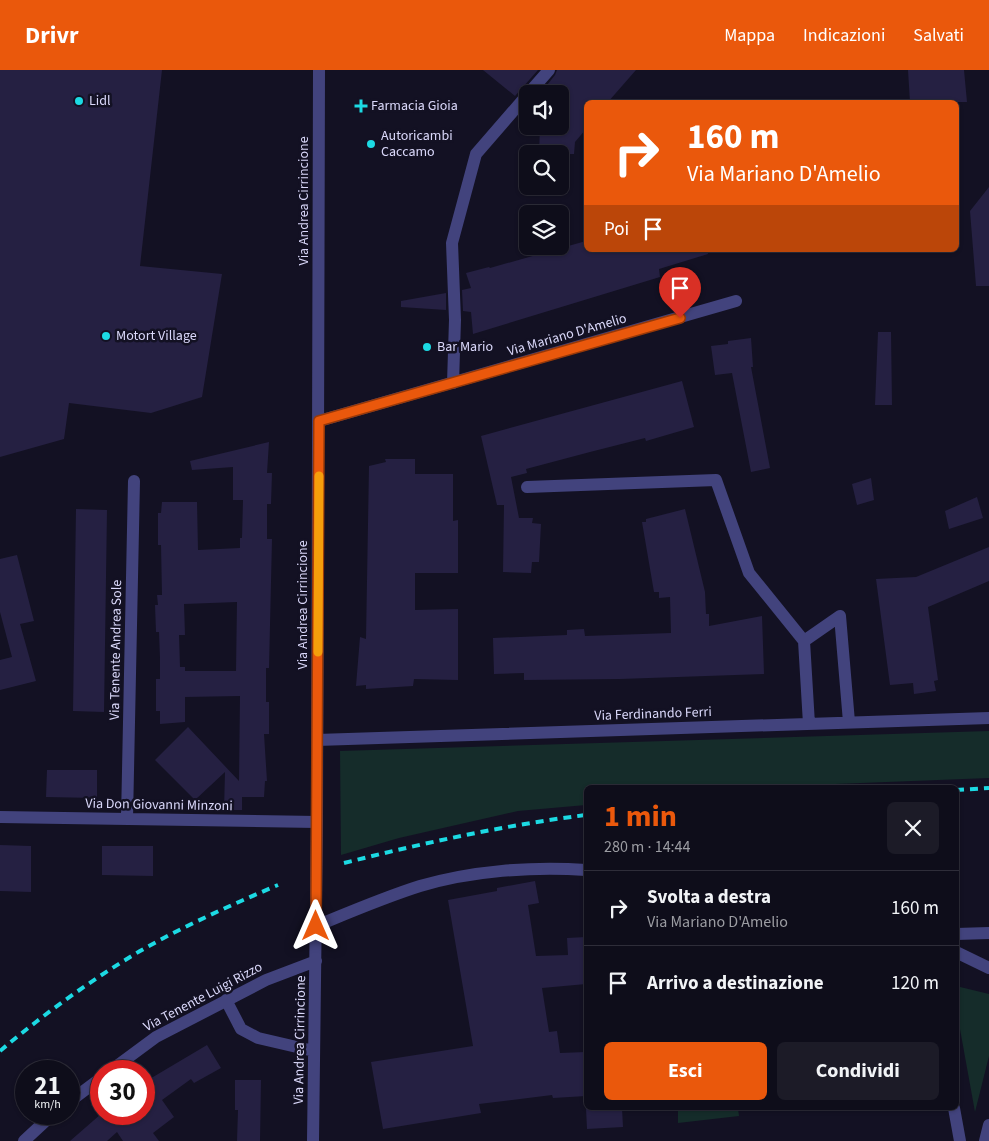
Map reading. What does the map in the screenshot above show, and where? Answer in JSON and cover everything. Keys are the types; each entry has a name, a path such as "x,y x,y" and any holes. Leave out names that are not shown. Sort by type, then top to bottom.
{"street":[{"name":"Via Andrea Cirrincione","path":"313,1141 317,822 319,70"},
{"path":"536,85 549,70"},
{"path":"453,383 455,320 452,243 476,154 519,104"},
{"name":"Via Mariano D'Amelio","path":"319,421 736,301"},
{"path":"527,487 716,480 749,572 804,641 809,724"},
{"name":"Via Tenente Andrea Sole","path":"127,820 134,481"},
{"path":"804,641 840,616 849,722"},
{"name":"Via Ferdinando Ferri","path":"317,740 989,718"},
{"name":"Via Don Giovanni Minzoni","path":"0,817 317,822"},
{"path":"316,926 420,886 474,875 554,868 584,870"},
{"path":"959,934 989,933"},
{"path":"959,953 989,968"},
{"name":"Via Tenente Luigi Rizzo","path":"125,1060 156,1037 226,1000 266,980 316,961"},
{"path":"226,1000 241,1029 258,1038 314,1052"},
{"path":"954,1110 960,1141"},
{"path":"24,1141 41,1125"},
{"path":"985,1141 989,1125"}],"green space":[{"path":"989,731 989,778 810,785 584,785 584,805 518,811 399,838 341,855 340,751"},
{"path":"959,987 989,994 989,1056 975,1112 959,1024"},
{"path":"678,1110 738,1110 739,1116 678,1123"}],"building":[{"name":"Motort Village","path":"0,70 162,70 140,266 222,274 202,397 151,413 69,403 64,439 0,457"},
{"path":"483,70 538,70 525,85 519,85 519,91 515,96"},
{"path":"557,70 636,70 610,100 584,100 584,131 575,142 574,154 569,154 569,145 539,145 540,135 569,135 569,85 547,85"},
{"path":"908,70 964,70 967,102 959,102 959,100 910,100"},
{"path":"989,187 989,286 976,286 970,211"},
{"path":"584,242 584,252 708,252 708,254 659,269 660,277 473,334 471,312 463,311 462,290 471,288 466,273 536,255 569,255 569,246"},
{"path":"446,293 446,310 401,307 401,301"},
{"path":"878,332 891,332 892,405 875,405"},
{"path":"751,338 753,367 751,367 770,468 751,472 732,373 715,375 711,346 728,344 728,341"},
{"path":"682,381 694,427 646,441 645,438 526,469 527,473 511,477 519,518 533,518 532,523 541,524 539,562 532,562 531,573 503,572 504,505 497,505 481,436"},
{"path":"269,442 267,473 272,473 271,504 267,504 267,539 272,539 269,668 266,668 266,702 269,702 269,734 264,734 267,781 265,781 264,797 242,797 242,810 224,810 225,772 195,800 155,760 188,727 239,781 240,696 185,697 185,722 160,724 160,711 156,711 156,679 160,679 160,658 159,632 156,632 155,605 158,605 157,595 162,595 161,545 158,545 158,513 161,513 162,502 197,502 198,550 240,548 240,538 242,538 243,500 233,500 233,467 192,470 190,461","holes":["237,602 236,671 185,671 185,667 180,667 179,635 185,635 184,604"]},
{"path":"385,459 415,459 415,474 453,474 453,521 458,520 458,573 415,573 415,610 458,609 458,680 414,679 413,686 366,689 366,685 356,686 360,637 366,639 369,466 386,462"},
{"path":"871,478 874,500 857,505 852,484"},
{"path":"977,497 983,518 949,529 945,511"},
{"path":"76,509 107,510 104,712 73,711"},
{"path":"685,509 705,592 706,614 709,614 709,626 762,616 764,674 524,680 524,673 494,674 493,638 567,635 567,630 584,629 585,636 671,633 670,597 659,598 659,592 654,592 642,522 646,522 646,519"},
{"path":"989,547 989,581 928,607 938,680 934,681 936,691 914,694 913,683 890,685 876,579 916,577"},
{"path":"17,555 34,621 20,624 36,681 0,690 0,660 12,657 0,612 0,559"},
{"path":"47,770 97,770 97,798 46,797"},
{"path":"0,845 31,846 31,892 0,891"},
{"path":"102,846 153,846 153,876 102,875"},
{"path":"535,881 539,903 528,905 536,956 568,955 567,938 584,937 584,984 542,988 549,1032 557,1031 560,1053 584,1052 584,1096 553,1098 552,1095 479,1104 481,1113 383,1129 371,1062 473,1046 448,900 497,891 497,888"},
{"path":"207,1045 221,1068 194,1083 191,1079 162,1100 174,1117 153,1133 159,1141 123,1141 117,1132 107,1141 70,1141 90,1124 155,1125 155,1076"},
{"path":"235,1080 261,1080 260,1141 237,1141 238,1110 235,1110"},
{"path":"586,1110 622,1110 623,1127 587,1129"}],"railway":[{"path":"959,790 989,788"},
{"path":"344,863 465,835 584,815"},
{"path":"0,1051 68,998 140,951 208,916 278,885"}],"slow traffic":[{"path":"318,652 319,476"}],"place":[{"name":"Lidl","path":"79,101"},
{"name":"Farmacia Gioia","path":"361,106"},
{"name":"Autoricambi Caccamo","path":"371,144"},
{"name":"Motort Village","path":"106,336"},
{"name":"Bar Mario","path":"427,347"}],"route":[{"path":"316,926 319,421 680,318"}]}
